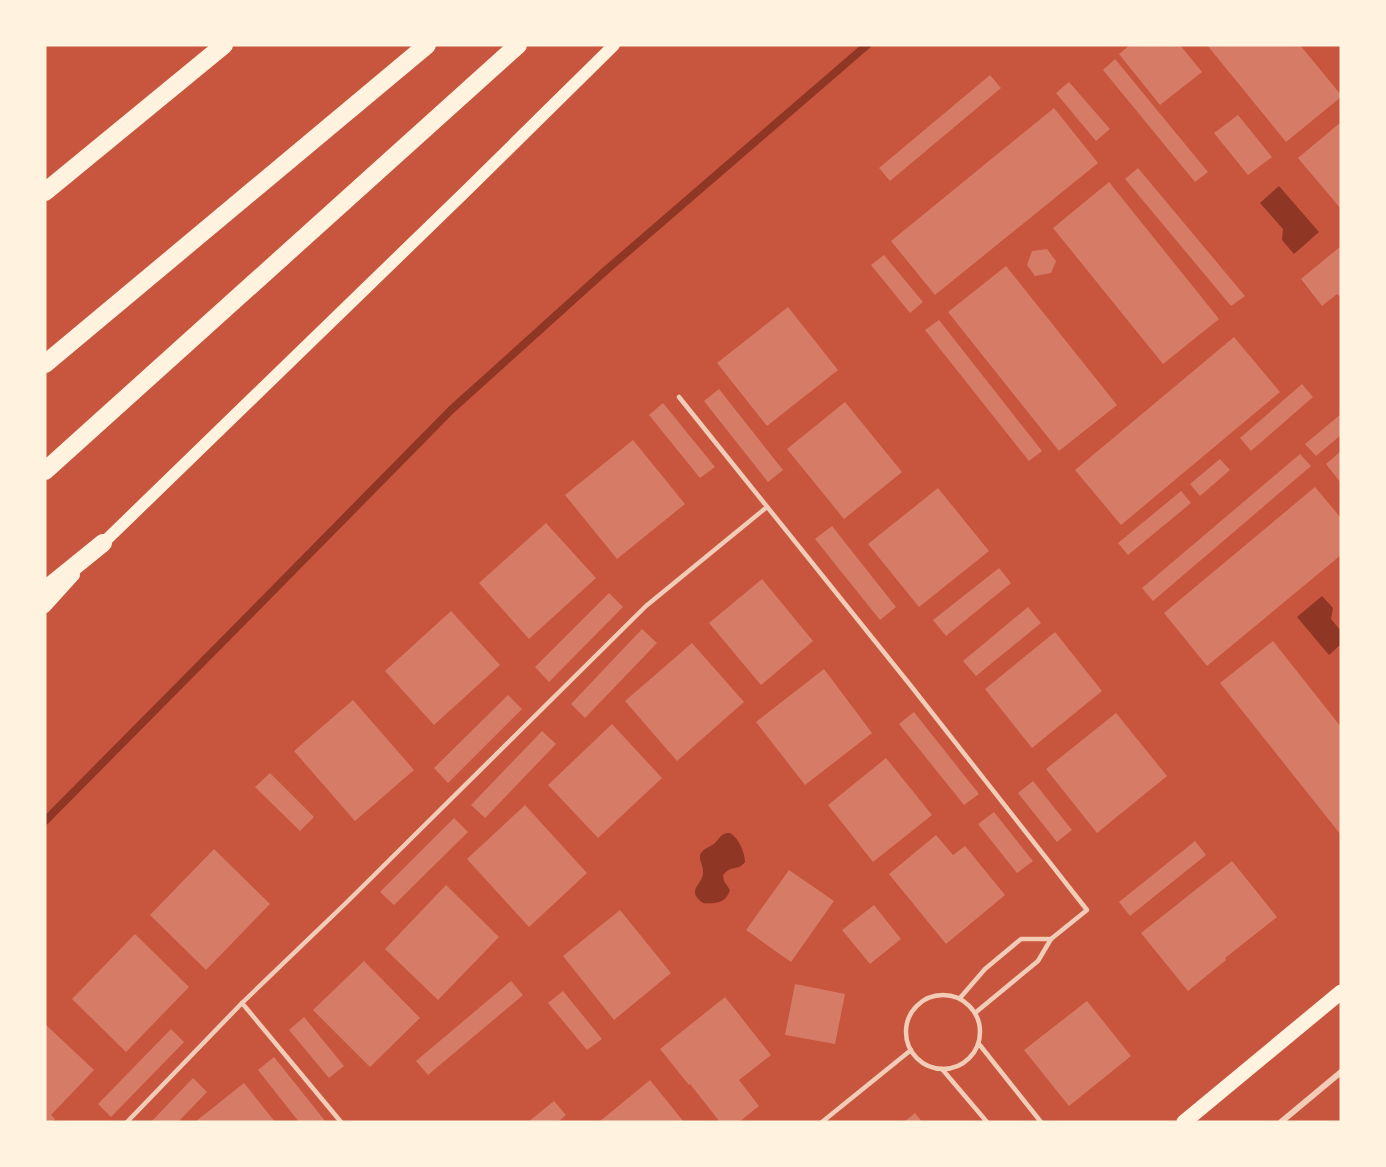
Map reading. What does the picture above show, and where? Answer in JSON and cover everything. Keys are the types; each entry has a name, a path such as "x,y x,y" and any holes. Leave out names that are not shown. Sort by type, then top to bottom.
{"highway":[{"path":"45,192 224,45"},
{"path":"45,364 427,45"},
{"path":"45,471 518,45"},
{"path":"45,590 103,543"}],"main road":[{"path":"45,608 103,543 614,45"},
{"path":"1184,1122 1341,992"}],"street":[{"path":"1281,1122 1341,1072"}],"lane":[{"path":"679,397 1087,910 1051,939 1038,961 975,1013"},
{"path":"127,1122 242,1003 372,878 646,606 767,507"},
{"path":"960,998 985,969 1021,939 1051,939"},
{"path":"950,995 960,998 975,1013 980,1027 979,1044 964,1062 954,1067 934,1068 919,1060 911,1050 906,1036 907,1026 910,1016 922,1001 931,997 950,995"},
{"path":"242,1003 341,1122"},
{"path":"979,1044 1041,1122"},
{"path":"822,1122 911,1050"},
{"path":"942,1069 987,1122"}],"shaded area":[{"path":"1279,186 1319,232 1294,254 1282,240 1283,229 1260,203"},
{"path":"1322,596 1333,608 1331,619 1341,631 1341,644 1329,655 1297,617"},
{"path":"730,833 741,846 745,862 723,875 730,890 726,898 716,903 703,903 698,899 695,891 703,874 700,855 721,836"}],"building":[{"path":"1130,45 1180,45 1202,72 1160,105 1119,54"},
{"path":"1207,45 1300,45 1341,97 1286,142"},
{"path":"1115,59 1208,172 1195,182 1103,70"},
{"path":"990,75 1001,88 890,181 879,168"},
{"path":"1069,82 1110,129 1096,141 1056,93"},
{"path":"1054,108 1098,163 935,295 891,241"},
{"path":"1238,115 1272,157 1248,175 1214,133"},
{"path":"1341,122 1341,209 1298,158"},
{"path":"1138,168 1245,296 1231,306 1125,179"},
{"path":"1109,182 1219,319 1163,364 1053,228"},
{"path":"1341,246 1341,298 1337,294 1322,306 1301,279"},
{"path":"1047,249 1056,261 1051,273 1035,276 1027,265 1032,251"},
{"path":"884,255 923,302 910,313 871,265"},
{"path":"1006,266 1117,405 1059,451 948,312"},
{"path":"788,307 838,370 767,426 717,363"},
{"path":"939,320 1042,451 1029,461 925,330"},
{"path":"1234,337 1280,392 1121,525 1075,470"},
{"path":"1302,384 1313,397 1251,451 1240,438"},
{"path":"719,389 783,470 768,482 704,401"},
{"path":"845,402 902,472 844,519 787,449"},
{"path":"663,403 715,467 700,478 649,415"},
{"path":"1341,414 1341,435 1316,456 1305,444"},
{"path":"633,440 685,504 617,559 565,495"},
{"path":"1341,451 1341,483 1326,464"},
{"path":"1300,454 1311,466 1153,601 1142,588"},
{"path":"1220,459 1230,470 1200,496 1190,484"},
{"path":"1315,487 1341,518 1341,555 1207,666 1164,613"},
{"path":"938,488 989,551 919,607 868,544"},
{"path":"1181,491 1191,503 1128,555 1118,543"},
{"path":"546,523 596,578 529,639 479,583"},
{"path":"832,526 896,607 880,620 815,539"},
{"path":"999,568 1011,583 946,636 933,620"},
{"path":"762,579 813,641 761,685 709,623"},
{"path":"609,593 623,607 549,682 535,667"},
{"path":"1028,607 1041,623 976,676 963,661"},
{"path":"451,611 500,665 434,725 385,671"},
{"path":"642,629 657,643 585,718 571,704"},
{"path":"1055,632 1102,691 1032,748 985,689"},
{"path":"1273,641 1341,727 1341,835 1220,683"},
{"path":"692,643 744,702 677,761 625,701"},
{"path":"824,669 872,733 805,785 756,722"},
{"path":"508,695 522,709 448,783 434,768"},
{"path":"353,700 414,770 355,821 294,751"},
{"path":"914,712 979,794 964,805 899,724"},
{"path":"1116,713 1167,776 1097,833 1046,769"},
{"path":"612,724 662,778 598,838 548,785"},
{"path":"542,731 556,744 485,818 471,805"},
{"path":"886,758 932,815 873,862 828,805"},
{"path":"270,773 314,817 300,831 255,787"},
{"path":"1033,781 1072,830 1057,842 1018,793"},
{"path":"525,805 587,873 529,927 467,859"},
{"path":"994,812 1033,861 1017,873 978,824"},
{"path":"454,818 468,832 394,905 380,892"},
{"path":"936,835 953,855 965,846 1005,895 946,944 889,874"},
{"path":"1195,841 1206,855 1130,916 1119,902"},
{"path":"214,849 270,904 206,970 150,915"},
{"path":"1232,861 1277,917 1188,991 1141,933"},
{"path":"789,870 834,901 791,962 746,930"},
{"path":"446,885 499,937 438,1000 385,949"},
{"path":"874,905 901,939 870,964 842,930"},
{"path":"620,910 671,973 614,1020 563,956"},
{"path":"135,934 189,987 126,1052 72,999"},
{"path":"364,961 420,1018 370,1067 313,1010"},
{"path":"511,981 523,995 428,1075 416,1061"},
{"path":"795,984 845,994 835,1044 785,1035"},
{"path":"563,991 602,1039 587,1050 548,1003"},
{"path":"725,997 771,1055 739,1080 759,1106 739,1122 720,1122 660,1049"},
{"path":"1087,1001 1131,1056 1069,1106 1024,1050"},
{"path":"304,1017 344,1066 329,1078 289,1030"},
{"path":"45,1024 94,1070 51,1115 55,1119 52,1122 45,1122"},
{"path":"171,1029 184,1042 111,1117 98,1104"},
{"path":"274,1057 326,1122 299,1122 258,1070"},
{"path":"193,1078 207,1092 178,1122 151,1122"},
{"path":"650,1080 684,1122 599,1122"},
{"path":"244,1083 275,1122 195,1122"},
{"path":"554,1101 566,1115 558,1122 528,1122"},
{"path":"915,1113 922,1122 904,1122"}],"waterway":[{"path":"45,821 451,410 604,272 867,45"}]}
